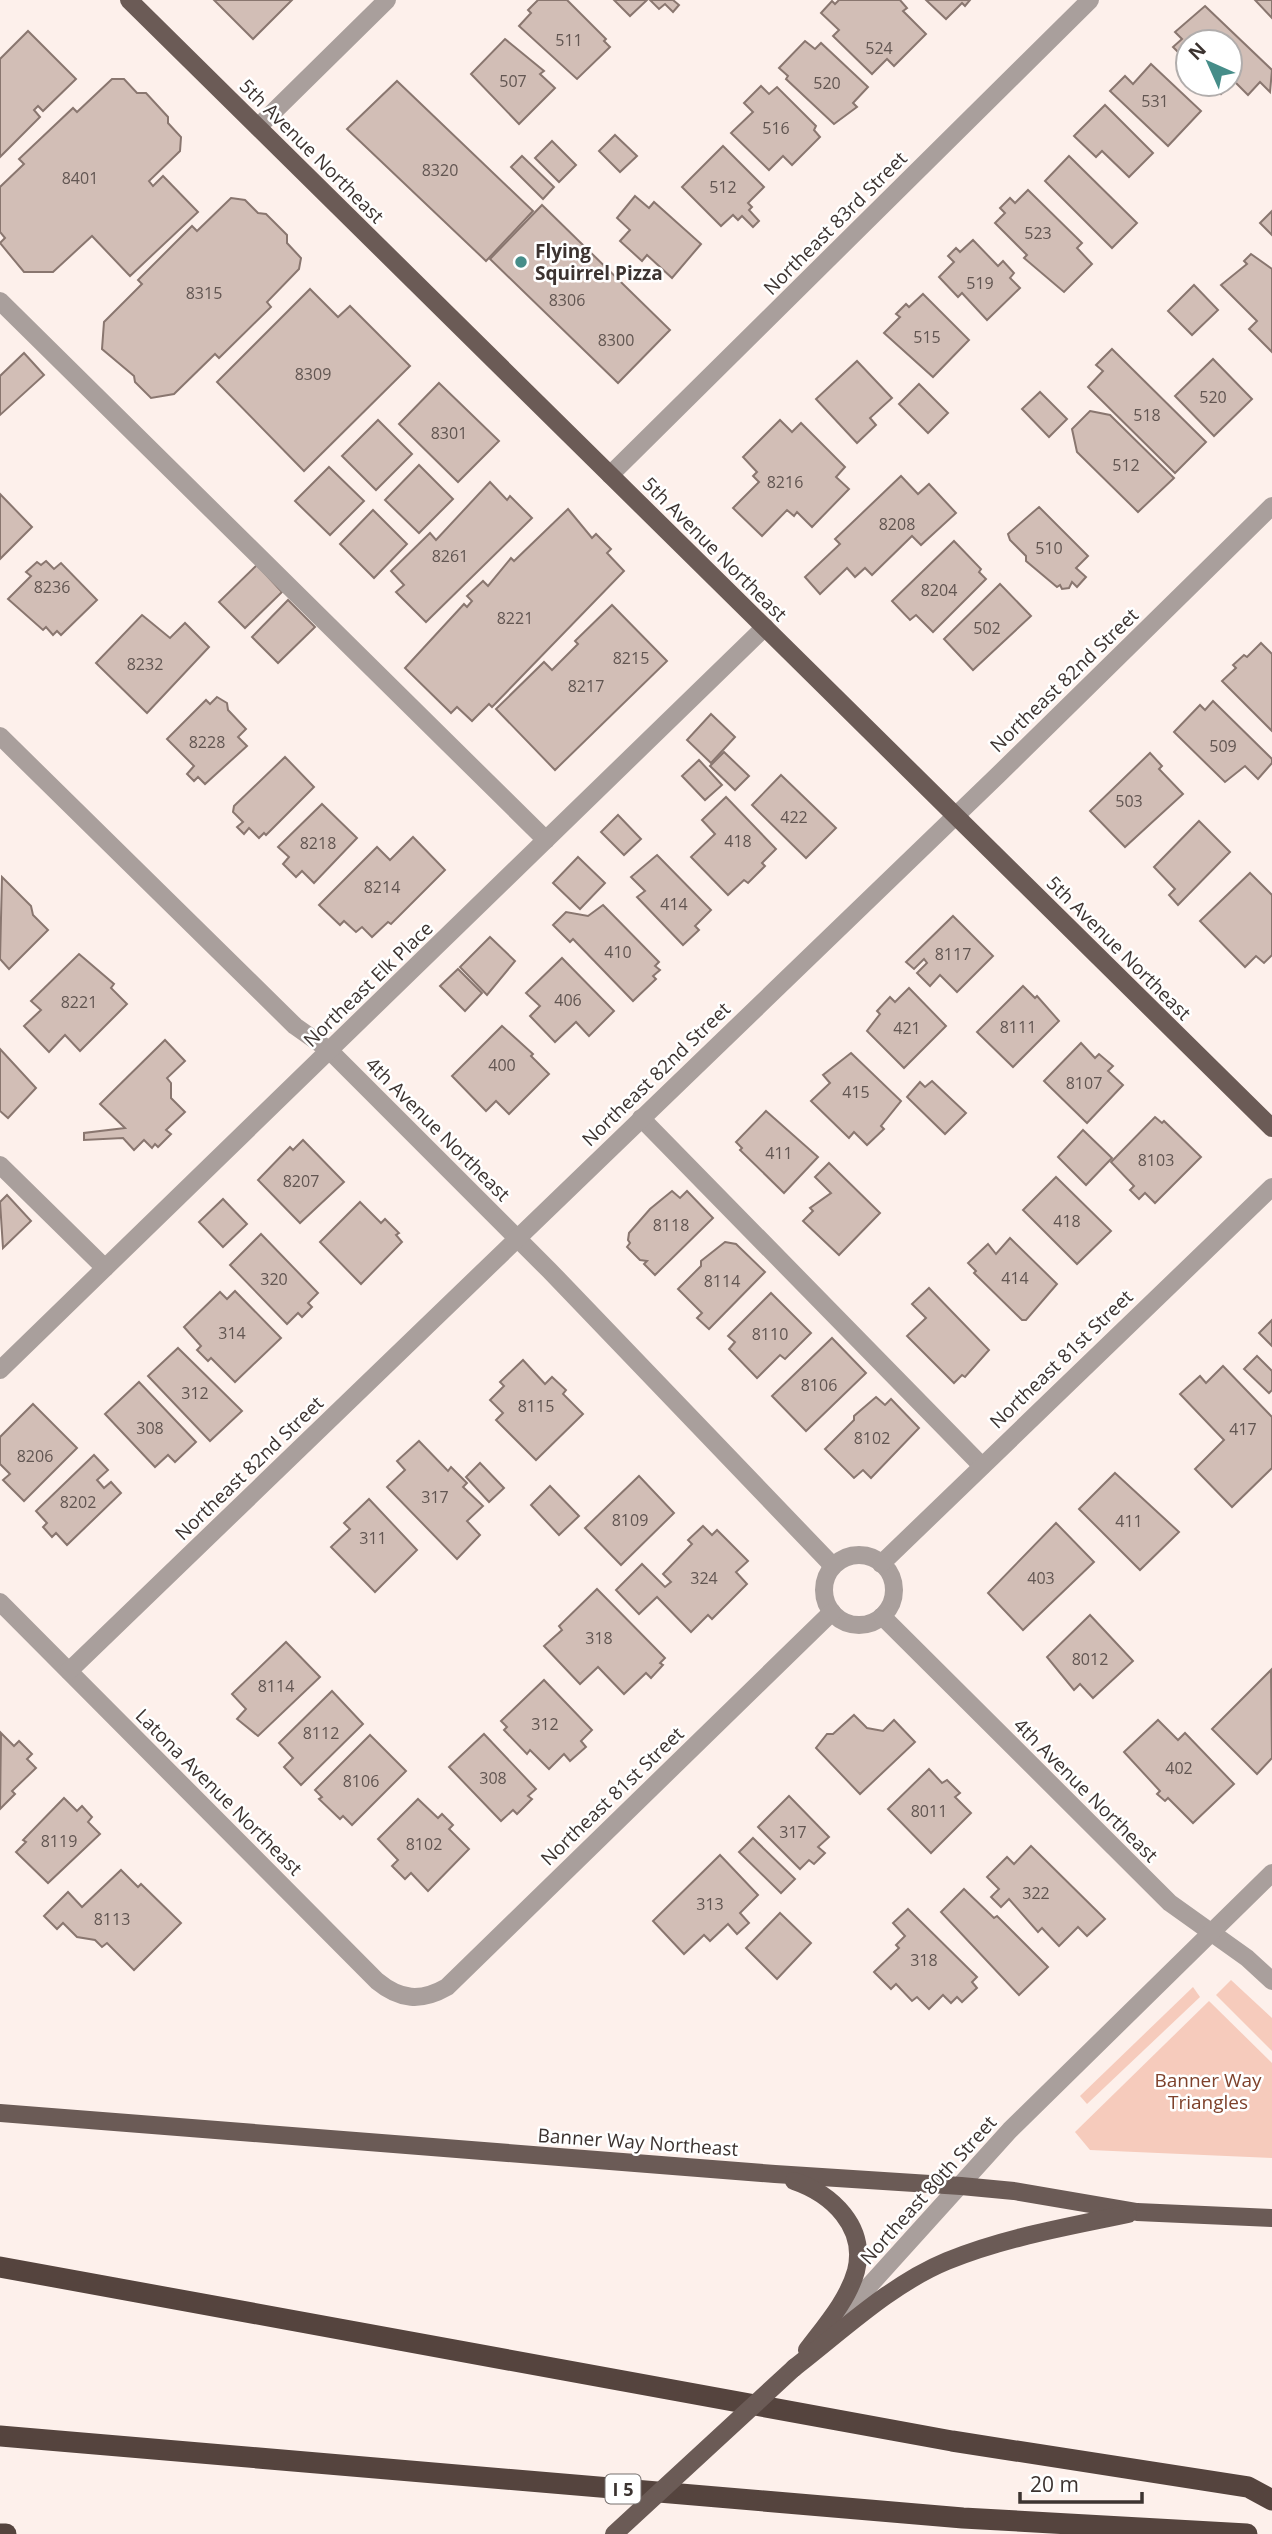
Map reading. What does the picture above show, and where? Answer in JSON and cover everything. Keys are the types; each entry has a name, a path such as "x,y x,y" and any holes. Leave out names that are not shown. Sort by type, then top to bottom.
{"highway":[{"path":"0,2267 952,2441 1248,2487 1272,2500"},
{"name":"I 5","path":"0,2436 963,2518 1247,2534"},
{"path":"0,2534 6,2534"}],"main road":[{"name":"5th Avenue Northeast","path":"129,0 1272,1128"},
{"name":"Banner Way Northeast","path":"0,2113 775,2174 961,2186 1014,2191 1137,2212 1272,2218"},
{"path":"775,2174 811,2187 831,2199 846,2215 857,2241 856,2270 839,2306 794,2368"},
{"path":"794,2368 887,2296 945,2262 1009,2239 1137,2212"},
{"name":"Northeast 80th Street","path":"614,2534 794,2368"}],"street":[{"path":"258,127 387,0"},
{"name":"Northeast 83rd Street","path":"610,475 1090,0"},
{"path":"0,301 546,840"},
{"name":"Northeast 82nd Street","path":"69,1671 1272,506"},
{"name":"Northeast Elk Place","path":"0,1370 765,627"},
{"name":"4th Avenue Northeast","path":"0,736 295,1026 329,1050 517,1237 834,1566"},
{"path":"641,1118 982,1466"},
{"path":"0,1165 105,1268"},
{"name":"Northeast 81st Street","path":"881,1564 1272,1187"},
{"path":"855,1556 867,1556 881,1564 892,1579 891,1602 882,1616 867,1624 845,1623 832,1612 824,1598 824,1587 834,1566 855,1556"},
{"name":"Latona Avenue Northeast","path":"0,1602 377,1981 396,1994 415,2000"},
{"name":"Northeast 81st Street","path":"415,2000 447,1987 832,1612"},
{"name":"4th Avenue Northeast","path":"882,1616 1170,1903 1272,1981"},
{"name":"Northeast 80th Street","path":"794,2368 1010,2130 1272,1873"}],"green space":[{"path":"1231,1980 1272,2018 1272,2051 1216,1995"},
{"path":"1193,1987 1200,1997 1087,2104 1080,2096"},
{"name":"Banner Way Triangles","path":"1209,2001 1272,2063 1272,2158 1090,2150 1075,2132"}],"building":[{"path":"214,0 292,0 253,39"},
{"path":"538,0 567,0 606,39 604,41 610,47 577,79 519,26 531,13 528,10"},
{"path":"614,0 647,0 630,16"},
{"path":"650,0 673,0 679,5 673,12 665,4 659,9"},
{"path":"839,0 900,0 907,8 903,11 926,34 894,66 887,59 872,74 833,36 839,30 821,13 832,1 835,4"},
{"path":"926,0 970,0 965,6 962,3 946,19"},
{"path":"1255,0 1272,0 1272,18"},
{"path":"1205,6 1228,28 1180,28"},
{"path":"28,31 76,79 43,111 38,106 34,110 40,117 0,157 0,59"},
{"path":"505,39 544,71 540,74 555,88 519,124 471,74"},
{"path":"805,41 815,49 821,43 868,87 853,103 857,107 834,124 786,79 788,76 779,68"},
{"path":"1244,43 1272,70 1270,92 1260,82 1248,95 1244,91"},
{"path":"1151,64 1174,86 1174,98 1187,98 1201,111 1168,146 1110,91 1125,76 1133,84"},
{"path":"112,79 124,79 137,93 146,93 168,117 168,123 181,137 180,151 149,181 153,186 163,176 198,212 130,276 92,236 53,272 24,272 0,243 5,238 0,232 0,187 24,164 19,159 73,108 77,112"},
{"path":"397,81 533,211 486,261 347,129"},
{"path":"761,86 769,94 777,87 816,126 814,130 820,137 792,165 783,156 769,170 731,133 753,112 744,103"},
{"path":"1105,105 1153,153 1129,177 1102,151 1096,157 1074,136"},
{"path":"615,135 637,156 620,172 599,151"},
{"path":"552,141 576,165 559,182 535,158"},
{"path":"723,146 764,187 748,203 752,207 749,210 759,221 753,227 742,216 738,220 733,215 721,226 682,187"},
{"path":"522,156 554,187 543,199 511,167"},
{"path":"1069,156 1137,223 1112,248 1045,181"},
{"path":"1028,190 1082,243 1077,248 1092,264 1064,292 1024,258 1027,255 995,223 1005,213 1000,208 1010,198 1015,203"},
{"path":"635,196 649,208 654,202 701,244 672,278 647,255 642,261 620,241 630,230 617,218"},
{"path":"231,198 245,200 258,213 266,214 287,235 287,243 301,258 299,269 267,302 271,307 219,358 215,354 174,394 151,398 135,382 134,376 102,349 104,322 142,284 138,280 192,226 197,231"},
{"path":"542,205 670,330 618,383 490,259"},
{"path":"1272,211 1272,235 1260,223"},
{"path":"973,240 998,266 1003,261 1014,273 1010,278 1020,288 987,320 962,293 958,297 939,277 954,262 948,256 956,248 960,252"},
{"path":"1251,254 1272,269 1272,352 1249,329 1257,321 1221,285 1247,264 1244,261"},
{"path":"1194,285 1218,310 1192,335 1168,311"},
{"path":"310,289 338,317 350,306 410,366 304,471 217,382"},
{"path":"923,294 969,340 933,377 884,333 900,317 896,314 906,304 909,307"},
{"path":"1112,349 1206,442 1175,473 1088,387 1103,371 1096,365"},
{"path":"24,353 44,375 0,415 0,376"},
{"path":"1213,359 1252,399 1214,436 1175,396"},
{"path":"857,361 892,398 870,418 876,425 857,443 816,399"},
{"path":"439,383 499,441 458,482 399,424"},
{"path":"919,384 948,413 928,433 899,404"},
{"path":"1040,392 1067,419 1049,437 1022,409"},
{"path":"1090,411 1110,415 1174,478 1138,512 1077,452 1072,429"},
{"path":"378,420 412,454 376,490 342,456"},
{"path":"780,420 792,432 801,423 845,467 836,477 849,489 812,527 797,512 794,516 787,510 762,536 733,508 759,482 753,476 757,472 743,457"},
{"path":"419,465 453,499 419,533 385,500"},
{"path":"329,467 364,501 330,535 295,501"},
{"path":"901,476 918,494 929,484 956,513 921,545 912,536 872,575 865,568 855,577 847,568 820,594 805,577 840,544 835,539"},
{"path":"490,482 507,500 510,496 532,518 426,622 396,592 404,585 391,571 430,533 436,540"},
{"path":"0,494 32,527 0,559"},
{"path":"1039,507 1088,556 1076,568 1086,577 1077,587 1072,582 1069,588 1062,589 1060,585 1057,587 1026,561 1026,556 1010,540 1008,534"},
{"path":"568,509 592,538 596,534 611,549 607,553 624,571 492,707 489,704 472,721 457,707 451,713 405,668 464,604 467,607 472,601 467,596 483,581 488,586 511,558 514,561"},
{"path":"373,510 407,544 374,578 340,544"},
{"path":"954,541 981,569 979,572 986,579 933,632 916,615 910,620 892,601"},
{"path":"46,561 54,569 61,563 97,600 61,635 57,631 53,635 46,627 43,630 8,599 31,576 26,572 37,562 41,565"},
{"path":"257,565 282,592 245,628 219,602"},
{"path":"1000,584 1031,616 973,670 944,639"},
{"path":"288,600 315,627 278,663 252,637"},
{"path":"612,605 667,661 555,770 496,709 544,662 552,670 578,644 575,641"},
{"path":"142,615 170,638 185,623 209,647 147,713 96,663"},
{"path":"1261,643 1272,654 1272,731 1222,681 1236,668 1233,665 1244,655 1247,657"},
{"path":"217,697 227,703 228,710 246,729 238,737 247,746 205,784 198,777 194,781 187,774 194,766 167,739 206,700 210,704"},
{"path":"1213,701 1272,759 1272,763 1258,779 1245,766 1225,782 1174,732 1200,705 1205,710"},
{"path":"711,714 735,737 711,763 687,740"},
{"path":"724,752 749,776 735,790 710,766"},
{"path":"1150,753 1162,766 1159,769 1183,794 1125,847 1090,811"},
{"path":"285,757 314,787 266,835 264,833 259,838 249,828 244,834 237,827 243,822 233,812 234,806"},
{"path":"699,760 722,785 705,800 682,776"},
{"path":"781,775 836,828 806,858 752,805"},
{"path":"726,797 776,849 762,863 765,866 748,883 744,880 728,895 691,857 715,834 702,820"},
{"path":"322,804 357,838 314,883 302,871 296,877 283,864 289,857 278,847"},
{"path":"618,815 641,839 624,855 601,832"},
{"path":"1199,821 1230,852 1178,905 1169,895 1175,889 1154,867"},
{"path":"413,837 445,870 391,924 388,922 372,937 362,927 356,932 344,921 340,925 319,905 377,847 390,860"},
{"path":"657,855 711,910 695,926 699,930 683,945 637,897 645,891 631,877"},
{"path":"578,857 605,883 580,909 553,883"},
{"path":"1250,873 1272,895 1272,955 1264,963 1256,956 1245,967 1200,921"},
{"path":"2,877 31,906 33,915 48,930 9,969 0,959"},
{"path":"603,905 659,962 655,966 660,970 653,976 656,979 633,1001 573,939 570,942 553,925 566,912 588,916"},
{"path":"953,916 993,956 957,992 940,975 930,986 917,973 927,963 924,959 914,969 906,962"},
{"path":"490,937 515,961 487,995 460,967"},
{"path":"79,954 114,984 111,988 127,1004 80,1051 65,1035 49,1052 24,1026 41,1010 31,1001"},
{"path":"562,958 614,1011 589,1036 576,1022 555,1042 530,1016 540,1006 526,993"},
{"path":"458,969 482,993 465,1011 440,986"},
{"path":"1023,986 1035,998 1037,996 1059,1021 1013,1067 977,1032"},
{"path":"909,988 946,1026 904,1068 867,1031 880,1014 877,1011 890,997 895,1002"},
{"path":"502,1026 533,1054 531,1056 549,1074 509,1114 496,1101 486,1111 452,1076"},
{"path":"165,1040 185,1061 167,1078 171,1083 171,1098 185,1112 166,1130 171,1134 158,1147 155,1144 152,1148 144,1140 134,1150 123,1138 84,1140 84,1133 125,1128 100,1104"},
{"path":"1081,1043 1095,1058 1099,1054 1113,1066 1108,1071 1123,1085 1087,1123 1044,1081"},
{"path":"0,1049 36,1088 8,1118 0,1111"},
{"path":"851,1053 901,1101 881,1126 884,1129 867,1145 854,1132 849,1138 811,1101 830,1083 823,1075"},
{"path":"932,1081 966,1113 945,1134 907,1097 920,1082 925,1087"},
{"path":"766,1111 818,1157 784,1193 740,1150 742,1148 736,1142"},
{"path":"1155,1117 1162,1123 1164,1121 1201,1157 1155,1203 1145,1193 1139,1199 1130,1190 1134,1186 1111,1162"},
{"path":"1083,1130 1112,1158 1086,1185 1058,1157"},
{"path":"303,1140 344,1182 300,1223 258,1180 290,1147 293,1150"},
{"path":"829,1163 880,1213 839,1255 803,1221 813,1211 810,1208 831,1193 815,1177"},
{"path":"1056,1177 1111,1231 1077,1264 1023,1210"},
{"path":"672,1191 680,1198 687,1191 713,1218 655,1275 644,1264 647,1261 640,1260 627,1247 630,1243 629,1233 650,1209"},
{"path":"7,1195 31,1221 3,1248 0,1202"},
{"path":"223,1199 247,1224 223,1247 199,1222"},
{"path":"360,1202 381,1223 385,1219 399,1233 396,1235 402,1242 361,1284 320,1242"},
{"path":"261,1234 318,1293 308,1303 312,1307 302,1317 298,1313 287,1324 230,1265"},
{"path":"1010,1238 1057,1284 1026,1320 1022,1320 974,1273 976,1271 968,1263 988,1244 996,1254"},
{"path":"725,1242 736,1244 765,1272 709,1329 697,1318 702,1313 678,1289 701,1266 701,1261"},
{"path":"929,1288 989,1350 965,1377 962,1375 954,1383 907,1336 926,1318 912,1304"},
{"path":"235,1291 281,1338 235,1382 211,1358 208,1361 197,1350 201,1346 184,1327 220,1292 227,1299"},
{"path":"771,1293 811,1333 785,1359 780,1355 757,1378 729,1349 735,1342 728,1336"},
{"path":"1272,1320 1272,1346 1259,1333"},
{"path":"832,1338 866,1373 806,1431 772,1396"},
{"path":"178,1348 242,1411 210,1441 148,1376"},
{"path":"1257,1356 1272,1371 1272,1390 1269,1393 1244,1369"},
{"path":"523,1360 545,1384 552,1377 566,1390 563,1394 583,1414 536,1460 496,1420 503,1413 490,1400 504,1386 500,1382"},
{"path":"1223,1366 1272,1417 1272,1468 1232,1507 1195,1469 1224,1440 1180,1394 1200,1376 1206,1383"},
{"path":"139,1382 196,1442 175,1462 168,1455 155,1467 105,1414"},
{"path":"876,1397 885,1405 891,1399 919,1428 871,1478 863,1470 854,1478 825,1449 854,1420 854,1416"},
{"path":"33,1404 77,1448 24,1501 3,1480 10,1474 0,1464 0,1437"},
{"path":"419,1441 448,1471 451,1467 467,1483 463,1487 483,1506 467,1521 480,1535 457,1559 387,1487 405,1470 397,1461"},
{"path":"94,1455 108,1470 97,1480 104,1488 111,1482 121,1493 67,1545 56,1533 52,1537 43,1527 47,1523 36,1511"},
{"path":"480,1463 504,1488 489,1502 466,1477"},
{"path":"1115,1473 1179,1532 1140,1570 1079,1509"},
{"path":"639,1476 674,1513 621,1565 585,1528"},
{"path":"550,1486 579,1516 559,1535 531,1505"},
{"path":"369,1499 417,1550 375,1592 331,1547 350,1529 344,1523"},
{"path":"1056,1523 1094,1562 1023,1630 988,1593"},
{"path":"703,1526 712,1535 717,1530 748,1561 736,1572 747,1584 712,1619 708,1615 691,1632 657,1597 639,1614 616,1590 642,1564 665,1587 671,1582 663,1574 692,1544 688,1540"},
{"path":"597,1589 665,1658 660,1663 663,1665 651,1678 646,1673 624,1694 598,1667 580,1684 544,1646 562,1630 559,1626"},
{"path":"1090,1615 1133,1661 1093,1698 1080,1684 1074,1690 1047,1657"},
{"path":"286,1642 320,1677 258,1736 237,1719 246,1709 232,1694"},
{"path":"1271,1670 1272,1758 1257,1774 1212,1729"},
{"path":"544,1680 592,1730 581,1741 586,1747 570,1761 564,1754 549,1769 530,1750 527,1754 504,1730 507,1727 501,1721"},
{"path":"332,1691 363,1724 301,1785 284,1767 293,1758 279,1743"},
{"path":"854,1715 867,1728 883,1731 894,1720 915,1742 860,1794 816,1748 827,1734 833,1734"},
{"path":"1158,1720 1178,1740 1185,1733 1234,1784 1193,1823 1168,1798 1165,1801 1157,1794 1160,1791 1124,1752"},
{"path":"1,1733 14,1746 19,1741 32,1754 27,1759 36,1768 12,1791 15,1794 0,1809"},
{"path":"484,1734 536,1789 528,1796 532,1799 517,1814 513,1810 501,1821 449,1767"},
{"path":"370,1735 406,1771 352,1825 343,1816 340,1819 319,1799 322,1797 315,1790"},
{"path":"929,1769 942,1783 947,1780 960,1793 955,1797 971,1813 931,1853 888,1809"},
{"path":"789,1796 829,1837 818,1847 825,1853 814,1864 809,1860 800,1869 758,1827"},
{"path":"64,1798 77,1811 82,1806 92,1817 88,1822 100,1834 48,1883 16,1852 26,1842 23,1840"},
{"path":"418,1799 438,1818 442,1814 453,1825 449,1829 469,1849 428,1891 411,1873 405,1879 392,1866 398,1860 378,1839"},
{"path":"753,1838 795,1879 781,1893 739,1852"},
{"path":"1031,1846 1105,1919 1087,1936 1078,1927 1059,1946 1042,1928 1038,1932 1009,1899 1001,1907 991,1897 999,1889 987,1877 1007,1857 1014,1864"},
{"path":"720,1855 758,1895 740,1913 749,1923 737,1934 728,1924 710,1941 704,1935 684,1954 653,1921"},
{"path":"121,1870 138,1887 141,1884 181,1923 134,1970 107,1943 102,1947 95,1940 77,1937 63,1923 57,1929 44,1916 68,1892 82,1907"},
{"path":"964,1889 994,1918 997,1916 1048,1967 1019,1995 941,1912"},
{"path":"908,1909 977,1977 972,1982 977,1988 962,2002 957,1997 951,2003 943,1995 929,2009 917,1997 912,2001 896,1984 891,1989 874,1972 899,1948 896,1945 905,1936 893,1923"},
{"path":"780,1913 811,1943 777,1979 746,1948"}],"place":[{"name":"Flying Squirrel Pizza","path":"521,262"}]}
